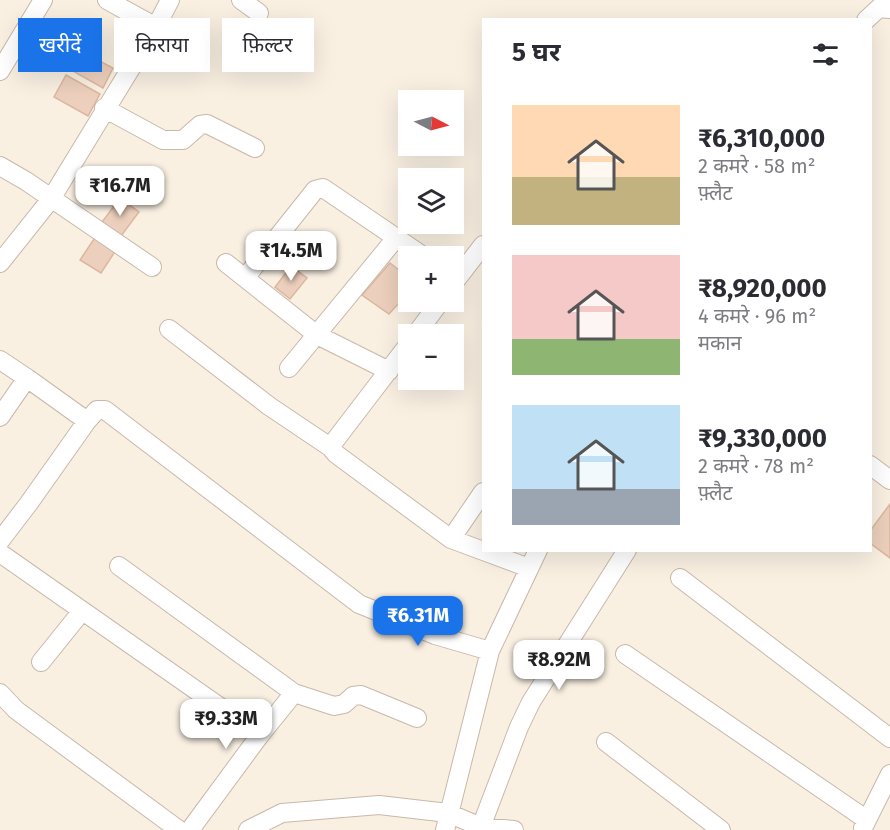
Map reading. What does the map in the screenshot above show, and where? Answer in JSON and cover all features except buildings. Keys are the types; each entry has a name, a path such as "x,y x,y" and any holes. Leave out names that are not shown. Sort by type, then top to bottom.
{"street":[{"path":"0,71 43,0"},
{"path":"107,0 140,18"},
{"path":"161,18 170,0"},
{"path":"241,0 259,13"},
{"path":"868,18 879,8 890,9"},
{"path":"0,263 51,198 127,72"},
{"path":"104,108 164,140 183,140 200,124 207,124 255,148"},
{"path":"0,166 152,267"},
{"path":"245,278 315,190 323,188 408,246"},
{"path":"289,368 396,238"},
{"path":"464,269 481,251"},
{"path":"226,263 317,334 389,371"},
{"path":"169,329 269,406 330,447 336,454 451,539 482,551"},
{"path":"330,447 398,359"},
{"path":"0,360 87,421"},
{"path":"0,417 27,378"},
{"path":"0,541 30,503 87,421 97,410 105,410 359,604 435,635 490,651"},
{"path":"872,466 890,480"},
{"path":"451,539 482,493"},
{"path":"486,552 529,568"},
{"path":"446,821 490,651 537,552"},
{"path":"481,827 519,727 531,702 626,552"},
{"path":"0,553 260,735"},
{"path":"119,566 294,693 334,706 344,704 354,696 361,695 417,718"},
{"path":"680,578 890,738"},
{"path":"41,662 82,611"},
{"path":"625,654 865,825 890,774"},
{"path":"190,830 294,693"},
{"path":"1,696 16,710 179,830"},
{"path":"606,742 721,830"},
{"path":"248,830 267,825 282,813 379,805 446,821 514,830"}]}
